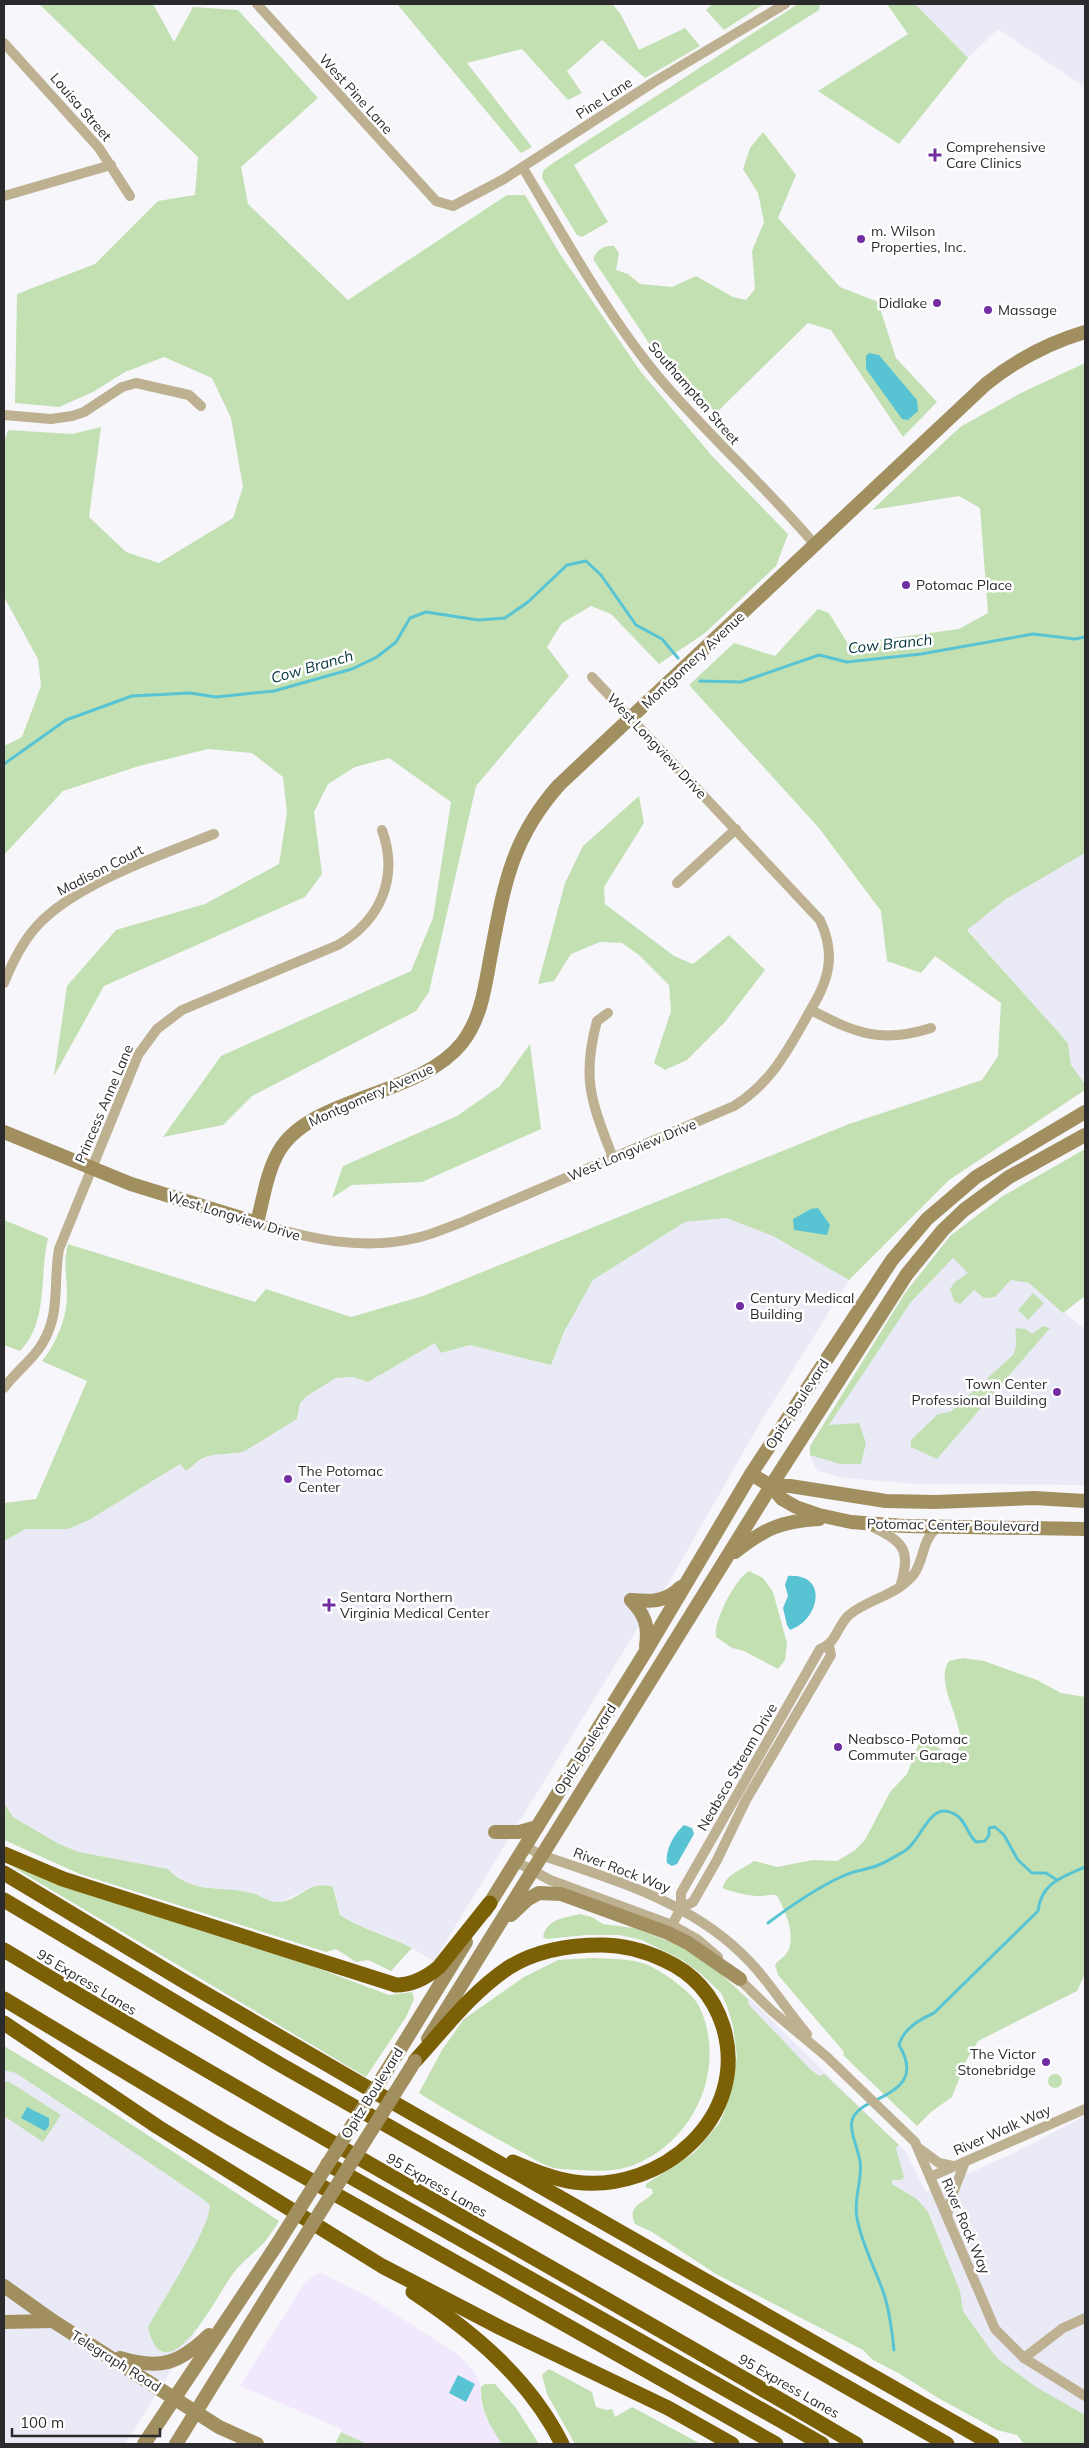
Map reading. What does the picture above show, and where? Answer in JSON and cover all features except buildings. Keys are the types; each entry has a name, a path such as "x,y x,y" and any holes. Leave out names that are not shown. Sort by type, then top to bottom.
{"highway":[{"path":"4,1854 63,1879 396,1985 413,1983 429,1975 439,1967 490,1904"},
{"path":"4,1873 182,1980 450,2135 992,2444"},
{"path":"4,1900 281,2065 947,2444"},
{"path":"415,2061 482,1989 509,1967 542,1952 577,1945 615,1945 648,1954 672,1964 689,1975 704,1990 720,2016 728,2061 726,2081 719,2104 698,2136 676,2157 654,2170 628,2179 608,2182 572,2182 514,2163 450,2135"},
{"name":"95 Express Lanes","path":"4,1950 189,2061 856,2444"},
{"path":"4,1999 222,2130 776,2444"},
{"path":"4,2023 150,2122 359,2252 450,2317 490,2349 528,2391 562,2444"},
{"path":"328,2164 822,2444"},
{"path":"359,2252 501,2328 668,2408 732,2444"}],"main road":[{"name":"Montgomery Avenue","path":"258,1223 274,1160 292,1134 318,1117 434,1068 455,1052 467,1036 481,1005 508,873 528,825 559,785 999,373 1043,347 1085,332"},
{"name":"Opitz Boulevard","path":"144,2444 276,2246 328,2164 646,1651 752,1474 888,1267 927,1219 976,1177 1085,1112"},
{"name":"West Longview Drive","path":"4,1132 159,1194 258,1223"},
{"name":"Opitz Boulevard","path":"176,2444 771,1486 907,1274 943,1230 986,1193 1085,1134"},
{"name":"Potomac Center Boulevard","path":"752,1474 771,1486 782,1499 796,1507 834,1519 868,1524 937,1527 1085,1529"},
{"name":"Potomac Center Boulevard","path":"771,1486 790,1486 894,1502 1034,1498 1085,1501"},
{"path":"728,1557 760,1533 775,1526 794,1520 834,1519"},
{"path":"646,1651 648,1636 646,1622 642,1612 631,1600 660,1600 674,1593 688,1579"},
{"path":"495,1832 519,1832 537,1827"},
{"path":"492,1936 528,1899 539,1894 556,1893 668,1933 702,1951 740,1980"},
{"name":"Telegraph Road","path":"4,2286 52,2321 219,2427 257,2444"},
{"path":"102,2352 147,2365 172,2362 187,2355 208,2336 243,2295"},
{"path":"4,2322 52,2321"}],"street":[{"name":"West Pine Lane","path":"257,4 436,201"},
{"name":"Pine Lane","path":"436,201 447,206 459,205 522,168 654,82 785,4"},
{"name":"Louisa Street","path":"4,43 77,122 111,165 130,196"},
{"path":"4,196 111,165"},
{"name":"Southampton Street","path":"522,168 632,343 656,374 698,422 790,516 816,546"},
{"path":"4,415 51,419 72,416 84,412 122,386 136,383 189,395 201,406"},
{"name":"West Longview Drive","path":"258,1223 305,1237 342,1243 367,1244 417,1238 460,1223 734,1106 752,1094 783,1058 823,988 828,967 828,943 816,914 592,676"},
{"path":"678,883 736,828"},
{"name":"Princess Anne Lane","path":"4,1388 33,1357 49,1332 56,1307 56,1264 59,1249 138,1055 163,1024 182,1010 338,945 361,929 369,920 384,894 388,880 389,855 382,830"},
{"name":"Madison Court","path":"4,983 24,942 50,914 65,902 137,866 214,834"},
{"path":"811,1010 842,1026 871,1036 900,1036 931,1028"},
{"path":"608,1013 597,1021 589,1049 589,1076 591,1100 613,1158"},
{"path":"868,1524 894,1538 902,1546 906,1562 901,1584"},
{"name":"Neabsco Stream Drive","path":"672,1925 681,1908 681,1893 683,1889 820,1649 829,1646 850,1614 901,1584 914,1573 925,1543 937,1527"},
{"name":"Neabsco Stream Drive","path":"681,1908 693,1902 708,1876 746,1800 830,1655 829,1646"},
{"name":"River Rock Way","path":"524,1846 541,1855 658,1896 681,1908 724,1938 751,1963 827,2057"},
{"name":"River Rock Way","path":"515,1861 532,1871 595,1898 672,1925 697,1939 772,2011 827,2057 917,2145 995,2329 1024,2358 1085,2396"},
{"name":"River Walk Way","path":"930,2177 1085,2109"},
{"path":"917,2145 939,2163 954,2166"},
{"path":"947,2216 951,2198 964,2162"},
{"path":"1024,2358 1063,2328 1085,2318"}],"shaded area":[{"path":"915,4 1085,4 1085,87 998,29 968,58"},
{"path":"1085,853 1085,1084 1071,1065 1068,1043 967,929 1006,899"},
{"name":"Sentara Northern Virginia Medical Center","path":"726,1218 773,1236 849,1280 761,1421 671,1579 636,1631 434,1961 412,1948 340,1915 335,1891 313,1886 280,1902 263,1900 253,1893 189,1885 168,1869 79,1852 59,1844 13,1817 4,1803 4,1541 26,1529 68,1529 89,1520 180,1464 186,1471 202,1459 212,1455 236,1454 297,1419 300,1403 307,1396 336,1378 353,1377 368,1382 436,1343 441,1353 470,1345 551,1365 564,1333 593,1280 685,1222"},
{"path":"953,1258 969,1273 1029,1283 1085,1329 1085,1485 915,1484 844,1478 817,1471 810,1455 829,1425 911,1302"},
{"path":"748,1997 906,2152 926,2192 1016,2152 1085,2116 1085,2438 737,2130 756,2075"},
{"path":"4,2046 106,2108 279,2221 267,2239 232,2274 125,2444 4,2444"},
{"path":"321,2273 369,2297 460,2356 476,2375 481,2387 482,2406 485,2416 502,2444 367,2444 341,2432 342,2429 240,2386 304,2284 316,2274"}],"green space":[{"path":"39,4 153,4 174,42 193,7 238,10 318,98 241,167 248,204 348,300 507,195 525,195 560,254 641,372 713,457 788,534 776,566 705,633 659,664 611,614 591,606 562,623 547,647 569,676 476,786 429,992 416,1011 252,1096 223,1125 163,1137 221,1056 411,971 433,918 451,802 389,758 355,767 328,784 314,812 322,874 305,897 104,986 54,1076 67,986 116,930 205,904 279,864 287,813 283,777 252,753 208,749 139,766 63,791 4,855 4,746 22,737 41,686 38,659 4,597 4,443 8,430 72,434 101,427 89,517 126,552 159,563 233,518 243,487 231,418 212,378 164,357 125,372 93,392 59,407 15,403 17,294 95,264 158,201 195,195 198,157"},
{"path":"397,4 612,4 620,13 639,50 685,28 700,46 645,78 602,40 567,71 582,93 568,100 522,49 467,63 532,147 521,153"},
{"path":"713,4 764,4 724,30 706,10"},
{"path":"798,4 820,4 819,10 574,165 608,222 582,237 577,235 542,178 543,171"},
{"path":"887,4 915,4 968,58 899,144 818,91 908,34"},
{"path":"763,132 796,175 778,218 840,287 878,302 896,358 937,402 903,437 831,330 808,323 716,413 653,349 593,259 601,249 607,246 614,246 619,253 616,270 628,274 640,284 672,287 696,276 733,297 746,300 755,289 752,251 764,222 758,193 743,169 750,148"},
{"path":"1085,363 1085,853 1006,899 967,930 1068,1043 1071,1065 1085,1084 1085,1090 949,1180 849,1280 773,1236 726,1218 685,1222 593,1280 564,1332 551,1365 470,1345 441,1353 435,1343 368,1382 353,1377 336,1378 307,1396 300,1403 297,1419 245,1451 208,1456 186,1471 180,1464 89,1520 68,1529 26,1529 4,1541 4,1503 36,1499 87,1381 42,1361 56,1339 65,1313 68,1244 255,1302 266,1289 351,1317 423,1296 849,1124 982,1080 998,1056 1001,1003 935,956 921,973 887,961 881,911 819,828 689,685 734,643 775,656 818,609 829,613 848,644 959,629 988,613 980,508 959,496 872,510 960,427 1021,393"},
{"path":"639,796 644,823 604,887 605,904 674,956 693,964 729,935 765,970 725,1022 687,1060 665,1070 654,1063 671,1011 669,985 639,955 622,943 600,942 571,954 554,981 538,984 565,883 583,846"},
{"path":"530,1044 541,1129 422,1182 352,1185 332,1198 343,1166 457,1116 500,1086"},
{"path":"1085,1149 1085,1296 1063,1313 1029,1283 1011,1280 995,1297 984,1298 974,1290 960,1304 954,1301 950,1289 955,1282 968,1273 953,1258 911,1302 829,1425 859,1423 866,1443 861,1464 840,1464 810,1455 810,1446 905,1293 951,1235 1003,1196"},
{"path":"4,1220 48,1238 39,1312 29,1339 20,1351 4,1345"},
{"path":"1033,1293 1044,1303 1028,1320 1018,1310"},
{"path":"1043,1326 1050,1328 937,1459 911,1447 911,1440 938,1414 950,1412 1013,1355 1016,1347 1016,1328 1026,1329 1032,1334"},
{"path":"749,1571 763,1578 773,1592 787,1643 785,1660 778,1669 744,1651 732,1648 716,1637 718,1621 726,1601 743,1576"},
{"path":"963,1658 984,1661 1037,1680 1061,1693 1085,1697 1085,1974 1077,1991 978,2041 967,2059 952,2097 931,2112 917,2126 843,2055 844,2052 778,1975 775,1965 786,1954 791,1940 791,1932 787,1916 777,1896 750,1895 723,1888 727,1879 754,1861 777,1867 813,1860 837,1861 854,1851 865,1840 890,1792 907,1774 919,1743 924,1739 945,1752 954,1755 959,1747 960,1736 945,1684 945,1671 949,1661"},
{"path":"4,1803 13,1817 59,1844 79,1852 168,1869 187,1883 197,1886 251,1893 276,1902 288,1900 317,1886 333,1887 340,1915 412,1948 391,1971 368,1960 356,1962 336,1949 326,1952 80,1874 4,1840"},
{"path":"11,1866 201,1931 309,1965 389,1995 412,1992 414,1999 406,2017 366,2077"},
{"path":"580,1914 592,1917 603,1924 634,1928 683,1947 707,1961 748,1999 749,2005 810,2069 819,2076 824,2074 899,2145 896,2148 904,2177 901,2180 892,2180 892,2184 917,2199 928,2212 960,2291 963,2311 998,2359 1036,2387 1085,2415 1085,2444 1024,2444 1017,2435 997,2430 940,2399 873,2360 863,2350 716,2274 652,2232 635,2224 633,2213 635,2208 653,2193 652,2189 646,2188 646,2184 694,2153 720,2122 725,2110 737,2057 733,2026 721,1993 700,1973 682,1960 642,1940 619,1935 586,1935 547,1939 543,1937 548,1926 553,1922"},
{"path":"591,1958 627,1960 648,1965 669,1977 684,1989 700,2008 707,2031 710,2054 707,2078 700,2100 689,2121 674,2139 655,2154 634,2165 613,2170 592,2171 554,2168 538,2162 419,2093 442,2050 464,2019 524,1977 558,1960"},
{"path":"4,2046 106,2108 279,2221 266,2240 232,2275 204,2319 191,2336 178,2348 166,2352 156,2347 148,2327 194,2248 208,2217 210,2205 16,2073 4,2070"},
{"path":"1055,2074 1060,2076 1062,2081 1060,2086 1055,2088 1050,2086 1048,2081 1050,2076"},
{"path":"8,2081 61,2115 43,2142 4,2116 4,2083"},
{"path":"549,2369 592,2392 596,2407 606,2410 612,2409 615,2417 632,2407 701,2444 575,2444 547,2394 542,2375"},
{"path":"485,2384 495,2384 516,2408 539,2444 502,2444 490,2424 482,2403 481,2387"},
{"path":"341,2432 367,2444 335,2444"}],"water":[{"path":"869,353 879,355 917,400 918,411 908,420 902,419 866,369 866,356"},
{"path":"818,1208 830,1225 827,1235 794,1230 793,1219 811,1209"},
{"path":"788,1576 801,1577 810,1582 815,1589 816,1598 808,1617 800,1625 790,1630 783,1608 788,1596 785,1585"},
{"path":"684,1825 692,1828 694,1834 677,1864 672,1866 667,1863 667,1853 677,1833"},
{"path":"27,2107 49,2118 49,2126 45,2131 21,2118"},
{"path":"458,2375 475,2384 466,2402 449,2393"}],"waterway":[{"name":"Cow Branch","path":"4,764 66,720 132,696 190,693 216,697 274,691 352,669 377,657 396,642 410,618 426,612 478,620 505,618 528,602 567,565 586,561 601,575 636,625 662,639 678,658"},
{"name":"Cow Branch","path":"700,681 741,682 819,655 847,662 921,654 1033,634 1075,639 1085,637"},
{"path":"768,1923 823,1886 851,1873 879,1865 903,1852 914,1842 933,1816 945,1811 961,1819 976,1842 985,1841 989,1835 989,1828 995,1827 1004,1835 1018,1860 1032,1873 1046,1873 1057,1880"},
{"path":"876,2100 893,2091 904,2079 907,2065 899,2045 908,2029 923,2018 934,2013 1038,1911 1040,1901 1048,1887 1061,1878 1085,1867"},
{"path":"870,2103 860,2109 852,2121 853,2135 861,2168 856,2211 862,2238 886,2301 894,2350"}],"place":[{"name":"Comprehensive Care Clinics","path":"935,155"},
{"name":"m. Wilson Properties, Inc.","path":"861,239"},
{"name":"Didlake","path":"937,303"},
{"name":"Massage","path":"988,310"},
{"name":"Potomac Place","path":"906,585"},
{"name":"Century Medical Building","path":"740,1306"},
{"name":"Town Center Professional Building","path":"1057,1392"},
{"name":"The Potomac Center","path":"288,1479"},
{"name":"Sentara Northern Virginia Medical Center","path":"329,1605"},
{"name":"Neabsco-Potomac Commuter Garage","path":"838,1747"},
{"name":"The Victor Stonebridge","path":"1046,2062"}]}
